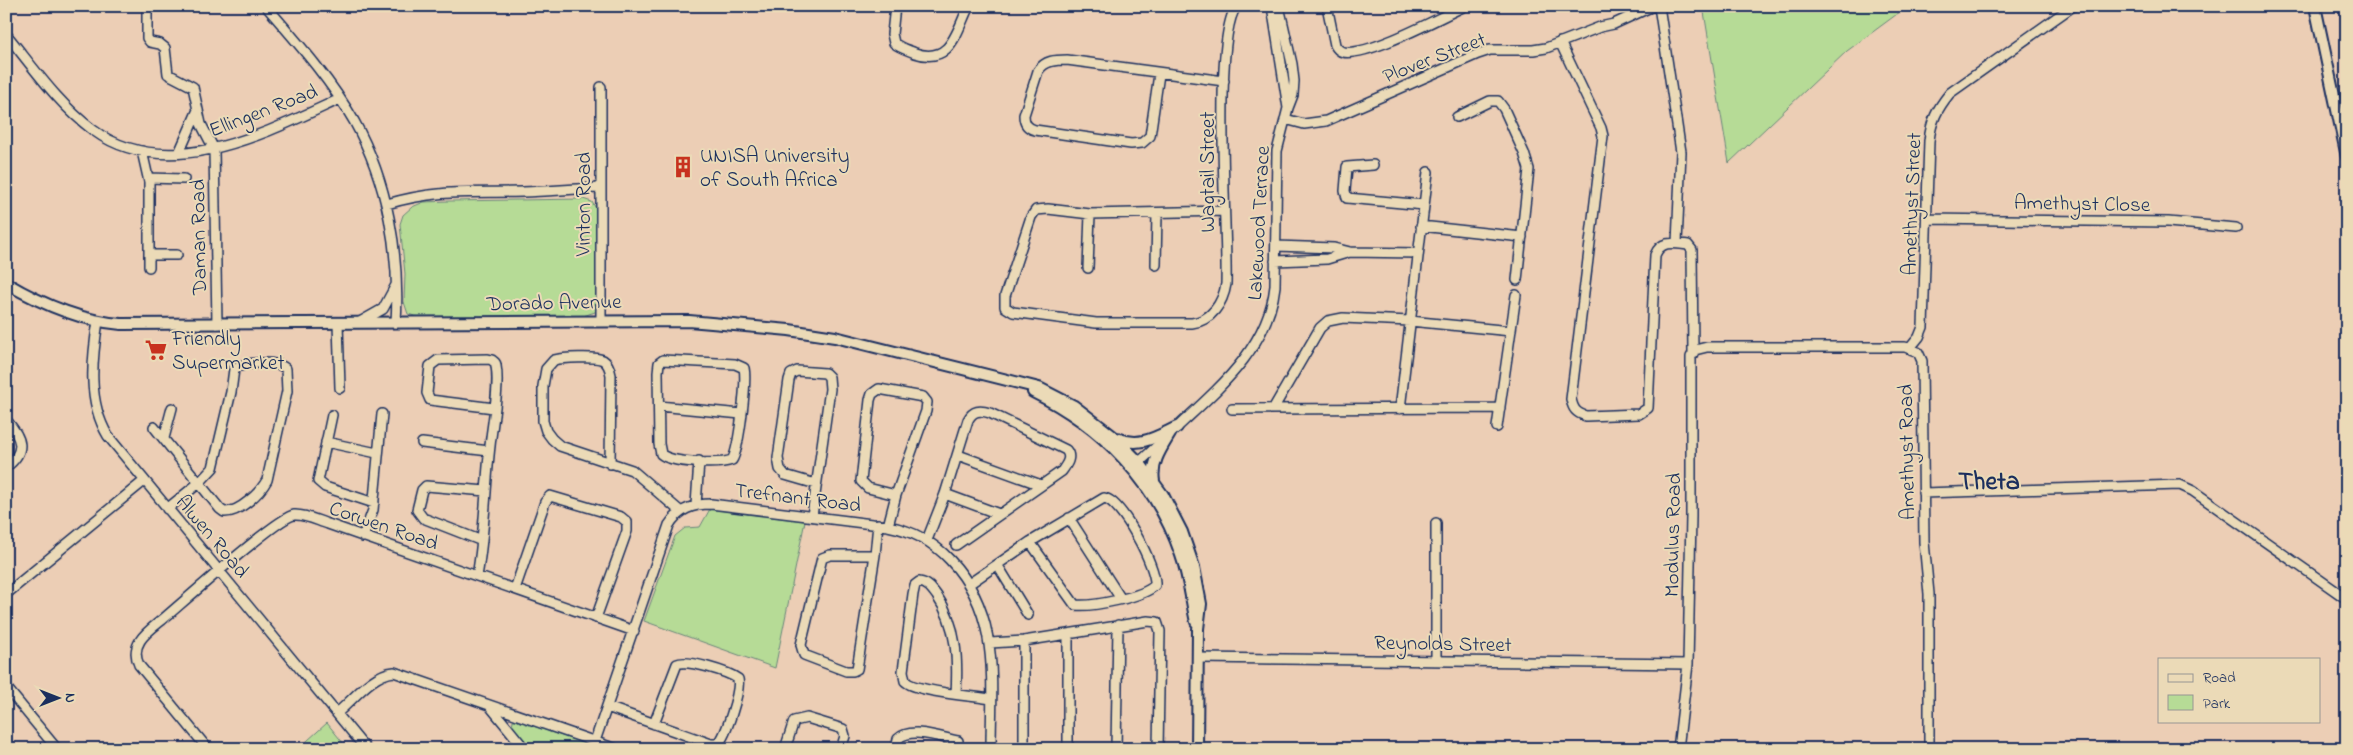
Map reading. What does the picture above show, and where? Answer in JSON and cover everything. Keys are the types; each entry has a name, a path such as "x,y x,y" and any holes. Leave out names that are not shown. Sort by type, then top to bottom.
{"street":[{"path":"147,6 147,38 150,42 160,44 164,48 168,74 193,87 197,112 214,149"},
{"path":"266,6 310,57 340,99"},
{"path":"895,6 892,34 894,43 900,48 931,56 941,54 948,48 969,6"},
{"name":"Wagtail Street","path":"1090,214 1044,209 1033,213 1005,296 1006,309 1019,313 1096,323 1192,323 1201,322 1209,317 1225,290 1224,81 1226,39 1231,14 1237,6"},
{"name":"Lakewood Terrace","path":"1272,6 1288,108"},
{"name":"Lakewood Terrace","path":"1136,465 1231,377 1250,349 1273,305 1277,151 1293,95 1292,64 1279,6"},
{"path":"1327,6 1336,48 1346,52 1375,46 1465,6"},
{"name":"Plover Street","path":"1285,119 1304,124 1326,120 1478,54 1490,50 1533,50 1614,24 1653,6"},
{"path":"1560,42 1602,128 1603,136 1570,399 1572,407 1578,414 1586,416 1639,414 1648,408 1655,255 1658,248 1664,244 1677,243 1681,152 1658,6"},
{"name":"Amethyst Street","path":"1910,348 1919,337 1923,328 1931,125 1941,104 1950,93 2073,6"},
{"path":"2315,6 2347,157"},
{"name":"Ellingen Road","path":"6,34 82,122 112,142 142,151 179,153 214,149 250,138 340,99 366,146 387,204 397,283 396,323"},
{"path":"1158,74 1150,136 1142,143 1131,144 1035,130 1028,127 1025,122 1024,115 1038,73 1046,62 1067,60 1158,74 1224,81"},
{"name":"Vinton Road","path":"601,87 599,188 601,320"},
{"path":"1457,116 1490,101 1499,102 1524,153 1529,169 1516,280"},
{"path":"179,153 197,112"},
{"name":"Daman Road","path":"214,149 217,324"},
{"path":"142,151 148,178 148,267"},
{"path":"1374,165 1347,167 1344,191 1347,198 1424,204"},
{"path":"1400,409 1428,172"},
{"path":"148,178 184,179"},
{"path":"387,204 449,191 522,192 599,188"},
{"path":"1088,268 1090,214 1224,211"},
{"path":"1156,265 1157,213"},
{"name":"Amethyst Close","path":"1928,219 2168,222 2236,228"},
{"path":"1422,226 1522,237"},
{"name":"Modulus Road","path":"1677,243 1688,245 1692,250 1694,258 1693,352 1690,363 1691,516 1688,664 1678,749"},
{"path":"1276,246 1334,248 1350,252 1418,253"},
{"path":"1275,261 1327,259 1350,252"},
{"path":"149,255 177,255"},
{"name":"Dorado Avenue","path":"6,283 48,304 98,321 121,324 338,324 601,320 690,321 789,330 876,347 1039,388 1054,394 1074,406 1114,437 1136,465"},
{"path":"357,323 383,309 397,283"},
{"path":"1497,427 1516,295"},
{"path":"1273,409 1318,332 1326,322 1343,318 1410,321 1510,331"},
{"name":"Alwen Road","path":"98,321 93,378 98,416 108,436 366,749"},
{"path":"338,324 340,388"},
{"path":"1693,352 1700,348 1723,346 1910,348"},
{"name":"Amethyst Road","path":"1910,348 1918,352 1923,368 1923,493 1929,594 1929,749"},
{"path":"610,464 610,375 608,364 603,360 596,359 554,360 548,365 544,375 543,415 546,431 560,446 610,464 632,470 681,512"},
{"path":"477,576 494,408 496,365 492,360 442,360 431,364 427,393 430,400 494,408"},
{"path":"662,360 741,365 745,371 741,414 736,448 732,460 718,463 668,458 661,454 658,368 662,360"},
{"path":"154,427 200,482 220,509 227,513 235,510 262,489 268,476 287,390 288,374 283,366 245,365 234,370 215,464 200,482 167,508"},
{"path":"812,516 830,380 824,373 795,371 791,374 789,380 778,462 785,475 816,484"},
{"name":"Dorado Avenue","path":"1005,379 1055,403 1086,423 1136,465"},
{"path":"888,526 896,495 928,402 925,398 916,395 879,389 874,392 870,400 861,481 868,488 896,495"},
{"path":"659,406 741,414"},
{"path":"164,438 172,408"},
{"path":"1232,409 1500,408"},
{"path":"927,540 945,494 970,416 980,411 990,413 1060,446 1068,453 1068,461 1062,471 956,545"},
{"path":"363,537 374,503 377,452 382,414"},
{"path":"332,415 318,475 319,482 328,488 374,503"},
{"path":"6,420 16,431 20,443 18,456 6,467"},
{"path":"1114,437 1125,442 1140,443 1173,431"},
{"path":"1155,484 1154,465 1173,431"},
{"path":"326,442 377,452"},
{"path":"422,443 489,451"},
{"path":"958,455 1041,484"},
{"path":"696,505 699,461"},
{"path":"1136,465 1155,484 1176,520 1192,559 1201,604 1198,628 1197,749"},
{"path":"1136,465 1174,536 1186,569 1198,628"},
{"path":"6,594 144,481"},
{"path":"1923,493 2180,485 2193,491 2347,599"},
{"path":"482,541 423,518 417,510 422,490 426,486 486,491"},
{"path":"945,494 999,514"},
{"path":"515,589 545,502 550,496 621,517 627,522 627,531 596,618"},
{"path":"969,584 998,566 1030,542 1097,500 1108,498 1119,508 1147,553 1154,574 1155,585 1150,590 1121,599 1082,605 1073,604 1030,542"},
{"name":"Trefnant Road","path":"595,741 668,527 681,512 696,505 711,504 888,526 909,531 927,540 943,552 969,584 982,611 990,643 990,749"},
{"name":"Corwen Road","path":"208,749 138,662 138,644 151,628 219,571 271,529 291,516 301,516 634,631"},
{"path":"1069,518 1121,599"},
{"path":"1436,523 1436,660"},
{"path":"875,554 830,554 822,558 801,645 804,654 846,671 857,669 875,554 878,524"},
{"path":"998,566 1028,615"},
{"path":"956,694 956,648 947,614 928,585 919,582 915,585 903,671 905,681 912,687 956,694 991,698"},
{"path":"990,643 1068,635 1148,621 1159,625 1158,749"},
{"path":"1116,749 1118,625"},
{"path":"1068,635 1068,749"},
{"path":"1024,641 1024,749"},
{"name":"Reynolds Street","path":"1199,658 1688,664"},
{"path":"607,707 654,724 710,744 718,744 724,736 739,688 738,679 691,663 680,662 677,664 654,724"},
{"path":"337,713 379,677 394,672 616,749"},
{"path":"6,687 58,749"},
{"path":"489,705 525,749"},
{"path":"784,749 794,721 807,718 843,729 845,736 841,749"},
{"path":"896,749 898,739 905,734 915,733 958,741"}],"green space":[{"path":"1703,6 1908,6 1847,51 1729,163"},
{"path":"583,199 592,202 597,210 598,308 595,312 583,316 418,317 408,314 404,302 405,274 400,224 403,215 412,207 424,202"},
{"path":"710,509 805,521 775,668 644,621 675,536 685,528 700,527"},
{"path":"513,720 600,749 531,749 512,726"},
{"path":"327,723 348,749 298,749"}],"place":[{"name":"UNISA University of South Africa","path":"683,167"},
{"name":"Friendly Supermarket","path":"156,350"}],"district":[{"name":"Theta","path":"1989,480"}]}
